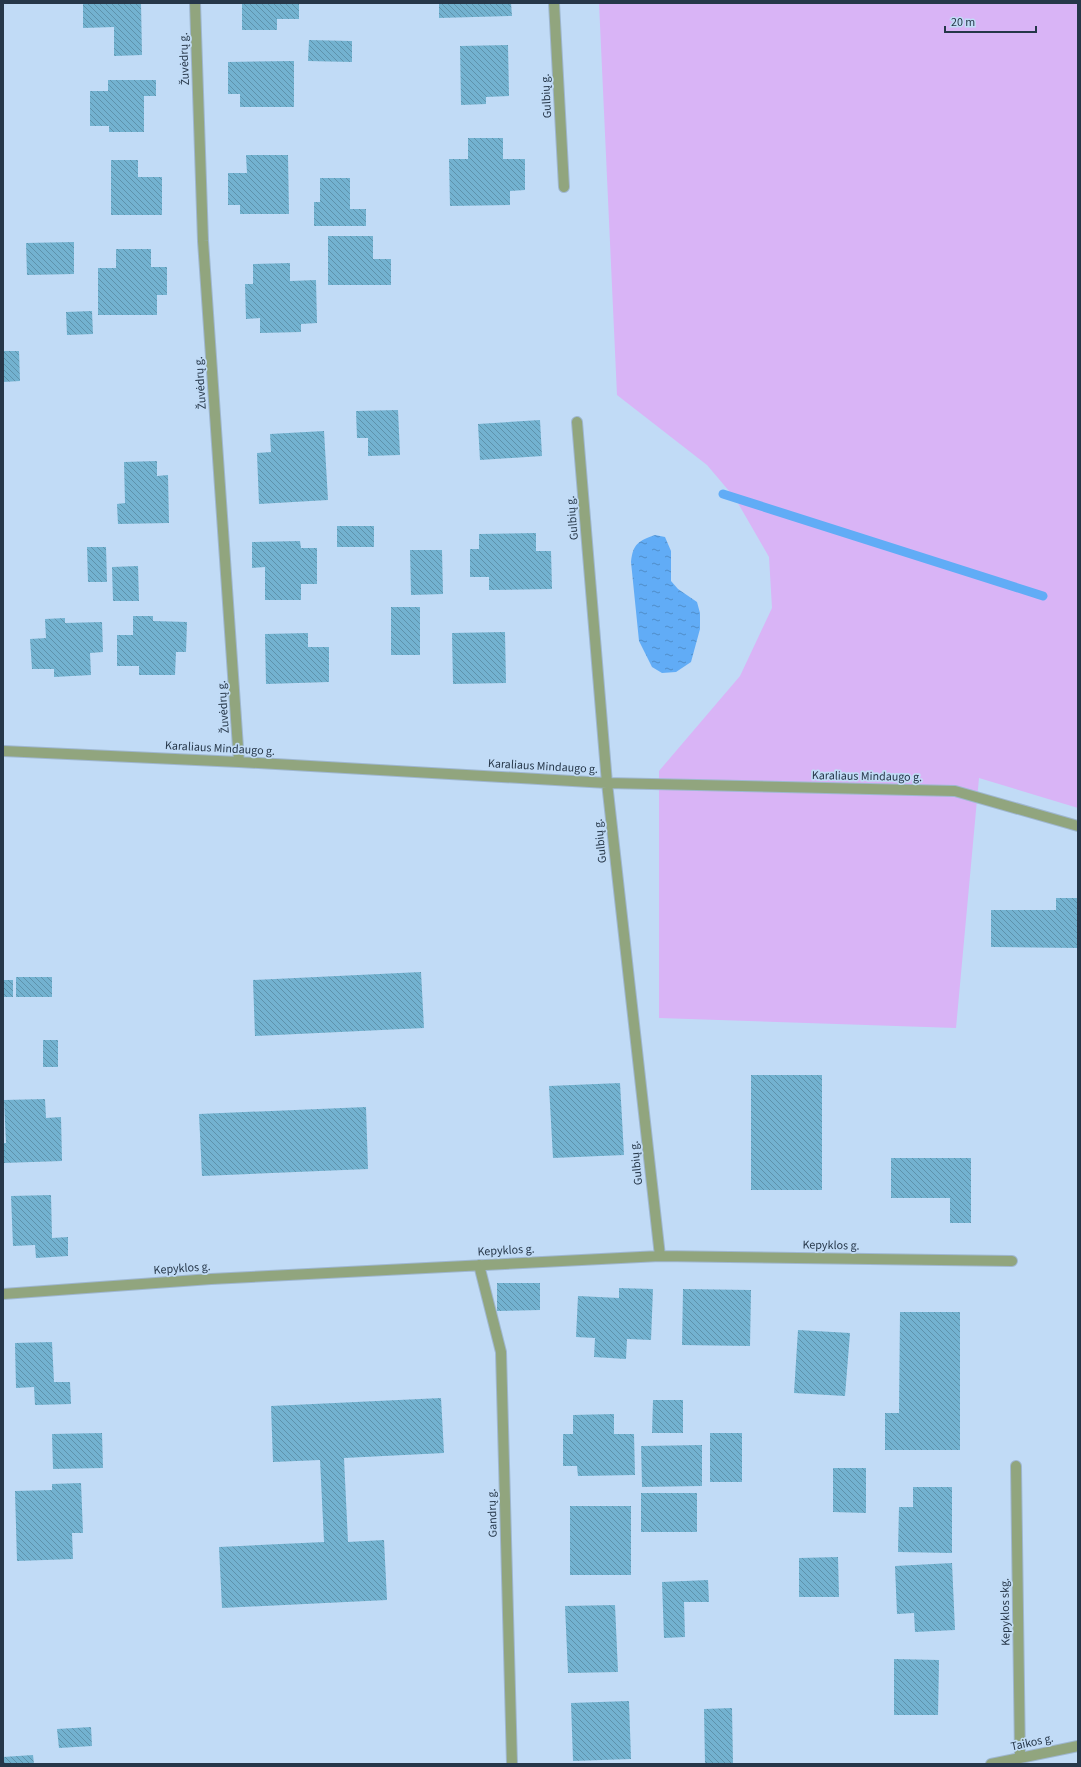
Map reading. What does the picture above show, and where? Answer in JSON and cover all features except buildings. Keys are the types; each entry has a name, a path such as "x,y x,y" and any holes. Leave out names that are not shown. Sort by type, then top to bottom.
{"street":[{"name":"Žuvėdrų g.","path":"194,3 203,241 240,762"},
{"name":"Gulbių g.","path":"554,3 564,187"},
{"name":"Gulbių g.","path":"577,422 607,783 660,1256"},
{"name":"Karaliaus Mindaugo g.","path":"3,751 240,762 607,783 955,791 1078,826"},
{"name":"Kepyklos g.","path":"3,1294 212,1279 479,1264 660,1256 1012,1260"},
{"name":"Gandrų g.","path":"479,1264 501,1352 512,1764"},
{"name":"Kepyklos skg.","path":"1016,1466 1020,1758"},
{"name":"Taikos g.","path":"991,1764 1078,1746"}],"shaded area":[{"path":"599,3 1078,3 1078,808 979,778 956,1028 659,1018 659,771 740,676 772,608 769,557 735,498 707,465 617,395"}],"water":[{"path":"655,535 665,537 671,551 671,581 678,589 697,602 700,613 700,629 691,662 676,672 662,673 652,667 639,641 631,562 635,547 641,541"}],"waterway":[{"path":"723,494 1043,596"}]}
